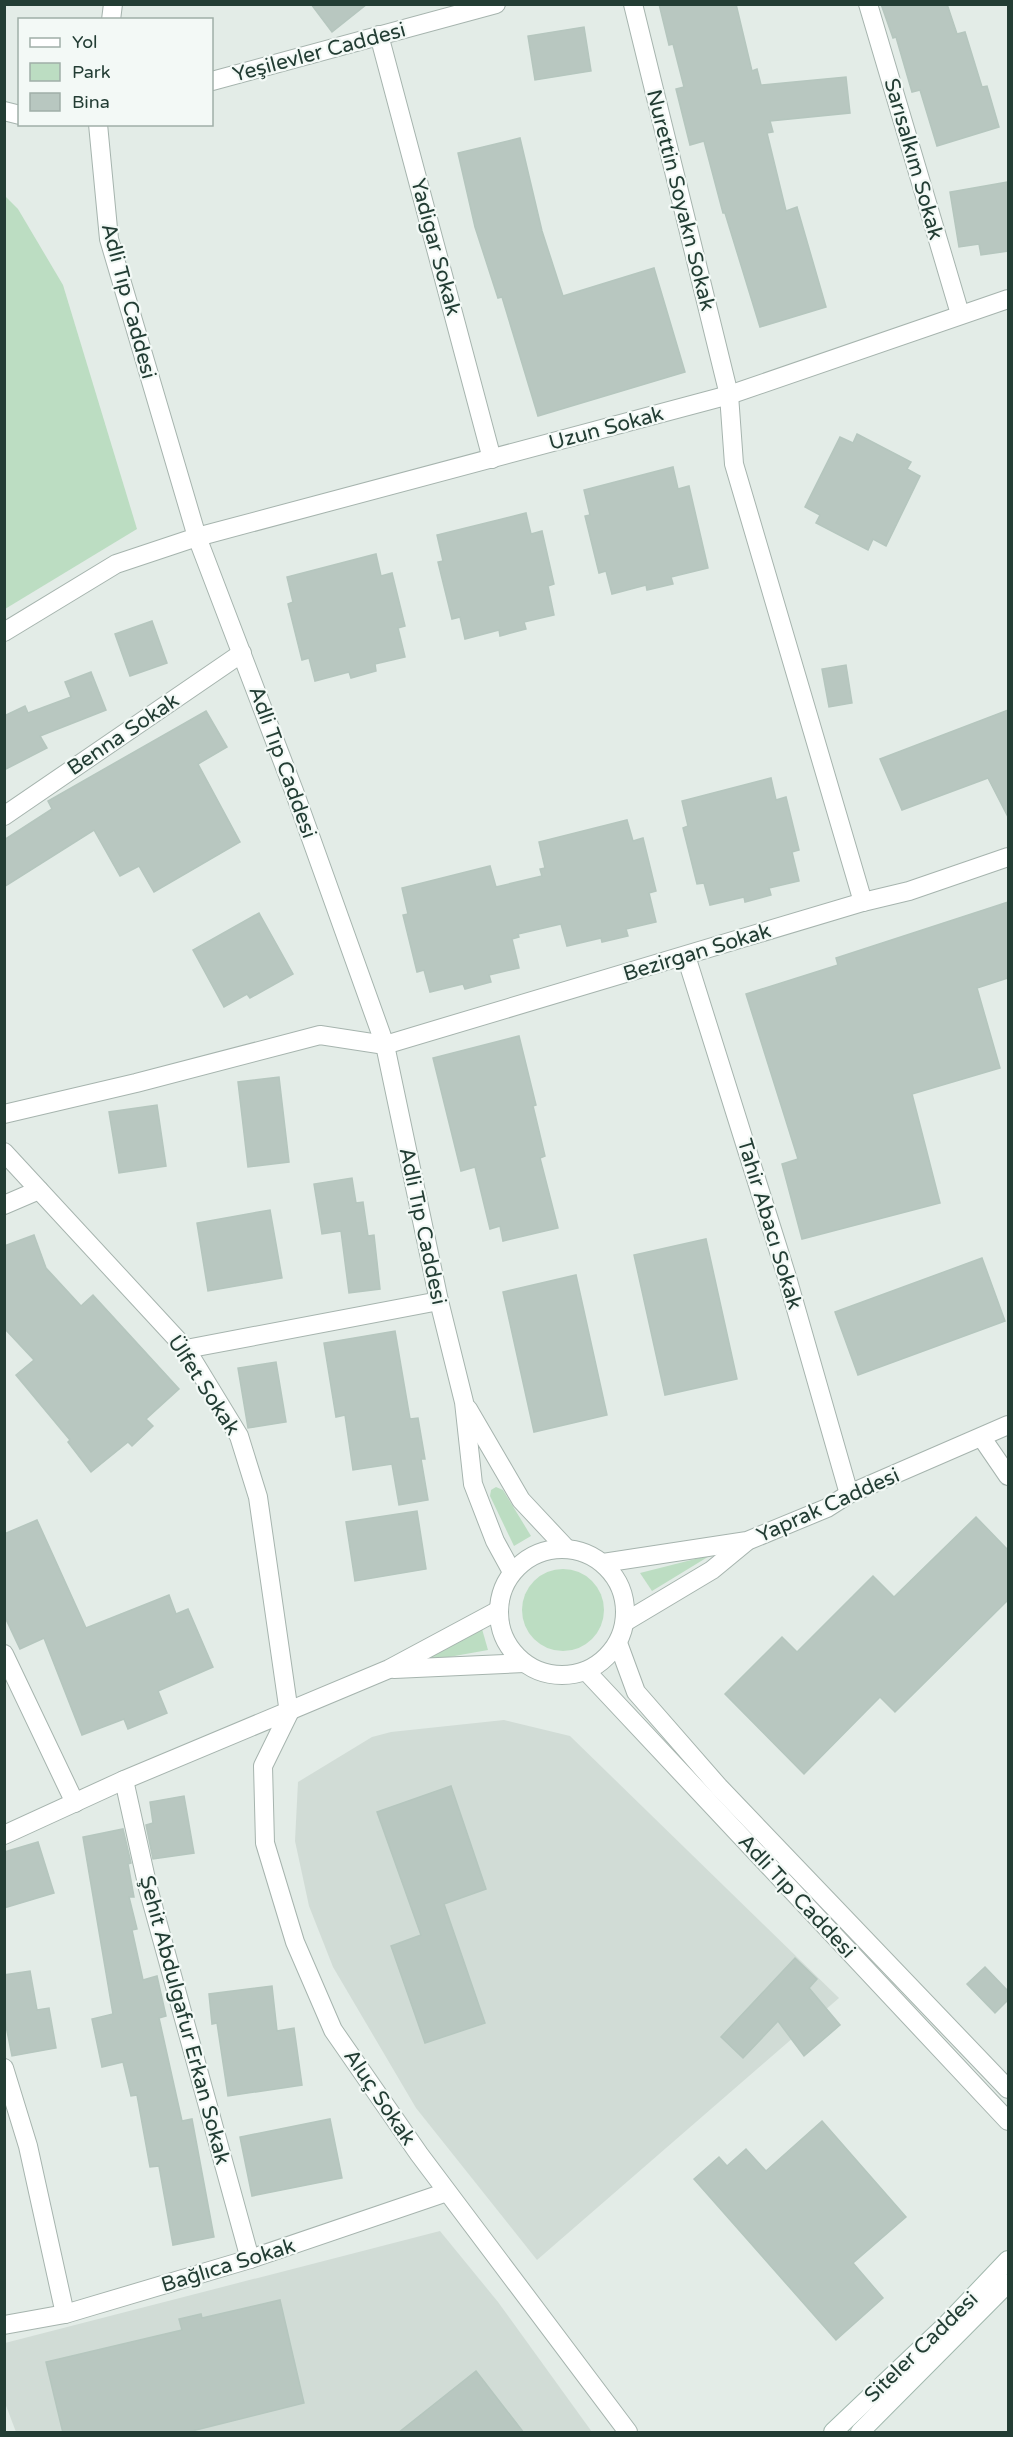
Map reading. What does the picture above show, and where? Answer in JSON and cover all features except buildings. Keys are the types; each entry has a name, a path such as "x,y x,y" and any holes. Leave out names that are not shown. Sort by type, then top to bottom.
{"street":[{"name":"Yeşilevler Caddesi","path":"213,81 496,4"},
{"name":"Nurettin Soyakn Sokak","path":"633,4 729,395 734,464 863,902"},
{"name":"Sarısalkım Sokak","path":"868,4 960,314"},
{"name":"Yadigar Sokak","path":"379,35 492,459"},
{"name":"Adli Tıp Caddesi","path":"98,126 109,239 196,537 242,653 385,1045 439,1300 464,1402 473,1484 495,1541 512,1572 527,1558 546,1550 566,1548 586,1552 603,1563 617,1580 625,1600 625,1622 618,1643 604,1660 586,1671 1008,2121"},
{"name":"Uzun Sokak","path":"4,632 116,564 196,537 729,395 1008,299"},
{"name":"Benna Sokak","path":"4,816 242,653"},
{"name":"Bezirgan Sokak","path":"385,1045 863,902 909,891 1008,857"},
{"name":"Tahir Abacı Sokak","path":"686,956 786,1274 849,1494"},
{"path":"4,1114 136,1083 320,1035 385,1045"},
{"name":"Ülfet Sokak","path":"4,1152 186,1348 239,1436 258,1497 289,1713"},
{"path":"4,1205 39,1190"},
{"path":"186,1348 439,1300"},
{"name":"Adli Tıp Caddesi","path":"464,1402 521,1500 566,1548"},
{"name":"Yaprak Caddesi","path":"603,1563 747,1541 827,1508 849,1494 1008,1425"},
{"path":"982,1438 1008,1476"},
{"path":"625,1622 712,1570 747,1541"},
{"path":"512,1572 503,1590 499,1610 501,1630 510,1648 524,1663 543,1672 564,1675 586,1671"},
{"path":"4,1835 124,1780 289,1713 389,1669 499,1610"},
{"name":"Adli Tıp Caddesi","path":"618,1643 636,1692 711,1779 1008,2089"},
{"path":"4,1654 75,1803"},
{"path":"389,1669 524,1663"},
{"name":"Aluç Sokak","path":"289,1713 263,1766 265,1843 295,1942 333,2030 447,2192 628,2433"},
{"name":"Şehit Abdulgafur Erkan Sokak","path":"124,1780 148,1887 250,2259"},
{"path":"4,2068 28,2146 65,2314"},
{"name":"Bağlıca Sokak","path":"4,2325 65,2314 250,2259 447,2192"},
{"name":"Siteler Caddesi","path":"833,2433 948,2323 1008,2260"},
{"name":"Siteler Caddesi","path":"860,2433 1008,2283"}],"shaded area":[{"path":"504,1720 570,1736 839,1998 537,2260 416,2108 333,1967 309,1906 295,1841 298,1782 372,1737 391,1732"},
{"path":"440,2231 498,2302 592,2432 16,2432 5,2403 5,2343"}],"green space":[{"path":"5,196 18,209 63,285 137,529 5,609"},
{"path":"496,1487 503,1490 531,1536 514,1546 490,1496 491,1490"},
{"path":"711,1555 652,1591 640,1573"},
{"path":"563,1569 579,1572 592,1581 601,1594 604,1610 601,1626 592,1639 579,1648 563,1651 547,1648 534,1639 525,1626 522,1610 525,1594 534,1581 547,1572"},
{"path":"482,1629 488,1650 421,1662"}]}
